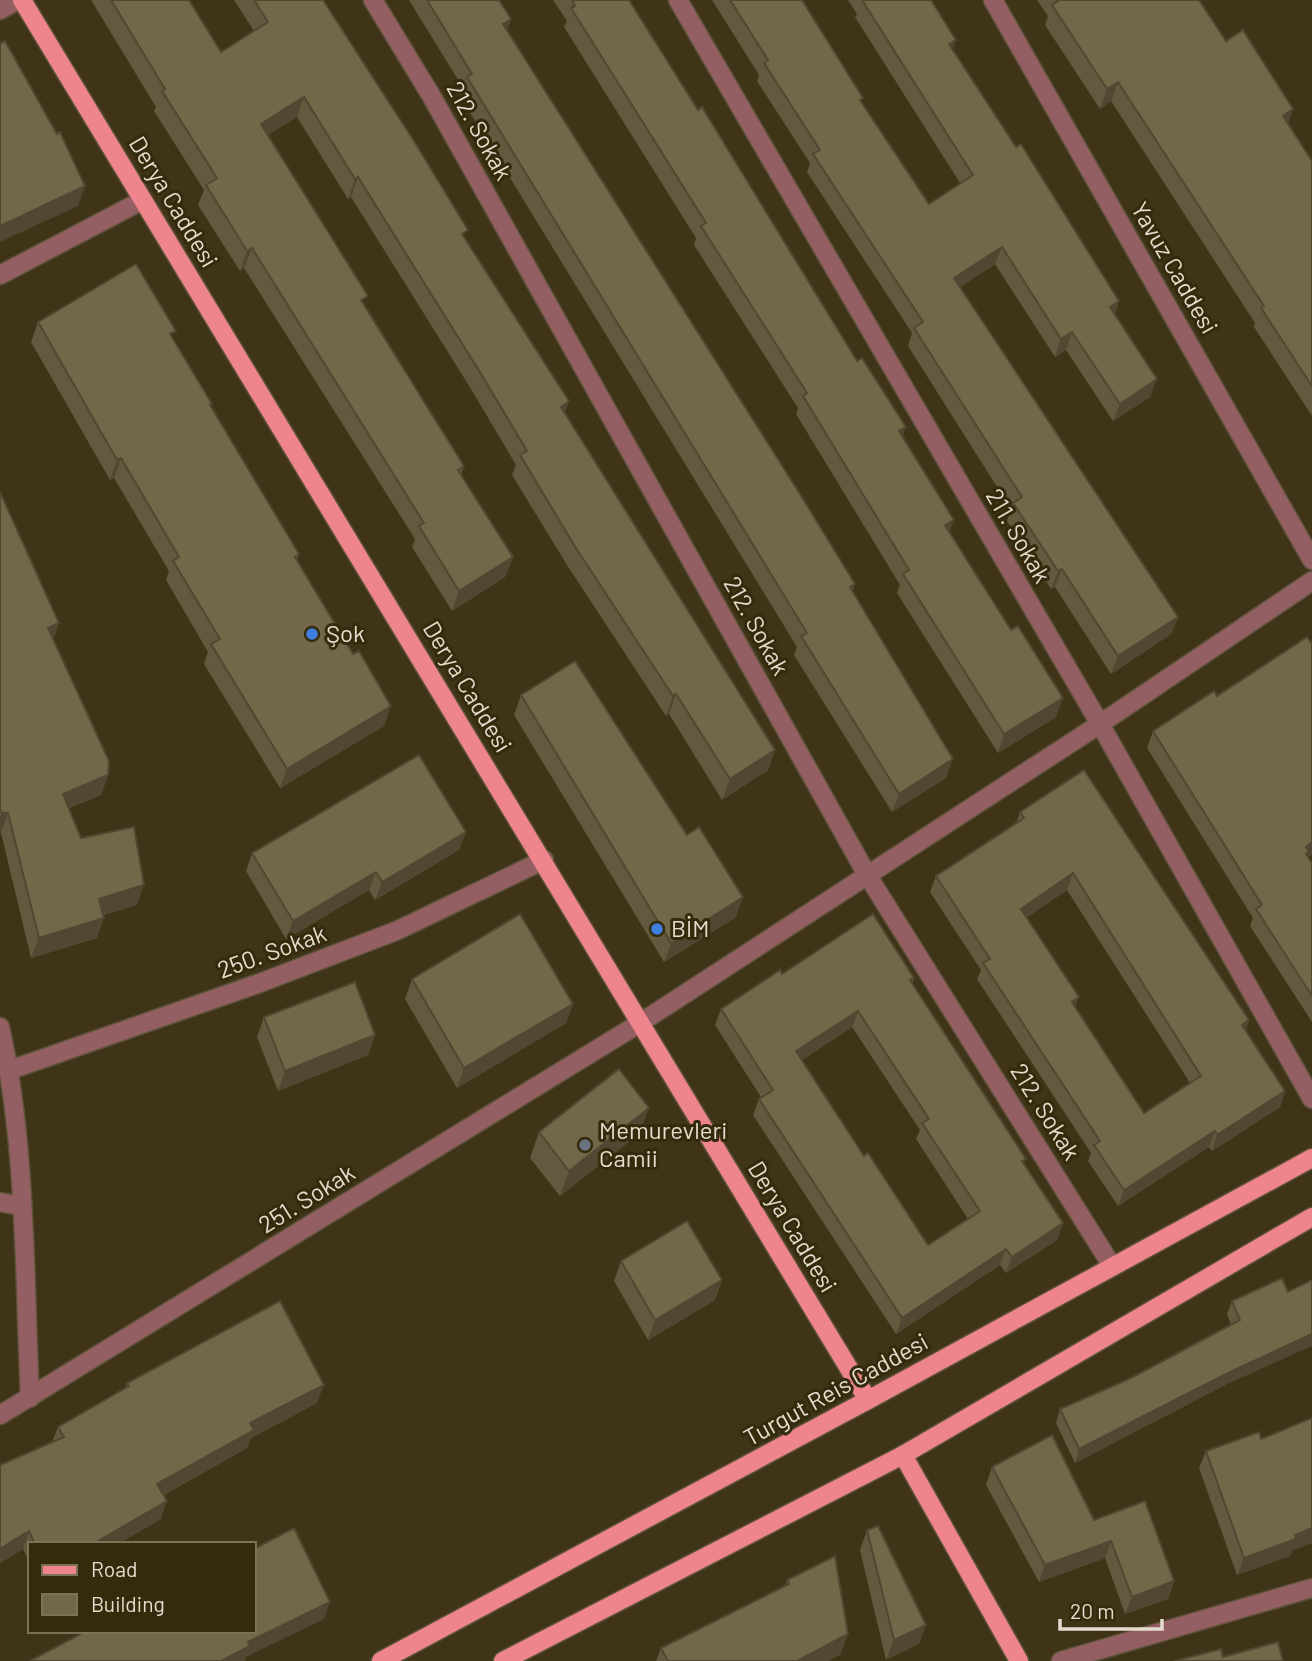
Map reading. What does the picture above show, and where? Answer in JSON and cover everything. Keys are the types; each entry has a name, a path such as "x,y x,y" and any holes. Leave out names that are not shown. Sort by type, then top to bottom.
{"main road":[{"name":"Derya Caddesi","path":"20,0 544,860 868,1400"},
{"name":"Turgut Reis Caddesi","path":"381,1661 1312,1158"},
{"path":"503,1661 903,1455 1312,1217"},
{"path":"903,1455 1019,1661"}],"street":[{"path":"0,10 20,0"},
{"name":"212. Sokak","path":"373,0 445,121 866,873 1112,1266"},
{"name":"211. Sokak","path":"678,0 1100,724 1312,1099"},
{"name":"Yavuz Caddesi","path":"993,0 1312,560"},
{"path":"0,275 143,200"},
{"name":"251. Sokak","path":"0,1415 640,1023 866,873 1100,724 1312,581"},
{"name":"250. Sokak","path":"10,1070 257,985 396,931 544,860"},
{"path":"0,1027 10,1070 21,1206 30,1398"},
{"path":"0,1202 21,1206"},
{"path":"1061,1661 1312,1588"}],"building":[{"path":"111,0 189,0 221,52 268,22 254,0 323,0 468,230 462,234 569,401 561,407 775,750 730,779 676,694 673,696 574,545 520,455 527,451 478,369 358,177 355,179 304,97 261,124 368,296 361,300 464,466 458,470 513,557 459,591 419,526 424,523 252,248 247,251 206,185 217,178 162,91 165,89"},
{"path":"427,0 499,0 511,19 503,24 855,584 850,587 953,759 899,794 801,636 807,633 467,77 472,74"},
{"path":"572,0 629,0 698,110 702,107 857,361 862,358 906,427 899,431 954,520 945,525 1011,630 1018,626 1063,698 1004,734 903,574 909,570 803,396 807,393 701,226 706,223 571,8 575,6"},
{"path":"730,0 802,0 863,98 860,100 929,204 973,175 862,0 931,0 956,40 949,44 1016,147 1021,144 1119,301 1110,307 1157,379 1120,404 1072,332 1061,339 1002,247 954,278 1178,617 1118,656 1062,569 1058,571 1013,503 1022,497 914,328 923,322 813,154 820,150 764,63 768,60"},
{"path":"1057,0 1199,0 1226,41 1243,30 1293,109 1283,116 1312,161 1312,386 1261,308 1264,306 1118,82 1107,89 1052,5"},
{"path":"5,41 57,134 60,132 85,186 0,226 0,44"},
{"path":"136,264 176,331 170,334 299,554 295,557 353,654 359,651 391,706 287,769 211,644 220,639 173,561 179,557 121,458 117,460 38,322"},
{"path":"0,492 59,623 48,628 109,761 108,775 63,794 81,838 134,827 144,885 99,899 104,918 39,938 8,813 2,813 0,809"},
{"path":"1307,637 1312,644 1312,842 1306,847 1309,852 1306,854 1312,863 1312,996 1256,909 1262,905 1153,731 1214,691 1217,696"},
{"path":"575,661 687,835 699,827 743,897 671,943 521,695"},
{"path":"419,755 466,832 382,882 376,872 293,921 252,853"},
{"path":"1084,770 1249,1020 1242,1025 1285,1091 1217,1135 1215,1131 1124,1190 1094,1145 1100,1141 983,963 990,959 936,876 1024,818 1020,812","holes":["1073,873 1201,1076 1144,1113 1072,1002 1079,997 1021,909"]},
{"path":"520,914 573,1004 464,1068 412,979"},
{"path":"873,914 914,978 910,980 1026,1159 1022,1161 1063,1223 1012,1257 1006,1249 902,1318 759,1099 773,1090 721,1009 780,970 782,974","holes":["858,1011 929,1119 922,1123 980,1211 928,1245 868,1153 864,1156 796,1051"]},
{"path":"355,982 375,1035 285,1071 264,1017"},
{"path":"619,1069 649,1108 569,1171 539,1132"},
{"path":"687,1221 722,1280 655,1320 621,1261"},
{"path":"1282,1278 1288,1292 1312,1280 1312,1334 1230,1372 1079,1449 1060,1409 1129,1379 1240,1320 1232,1301"},
{"path":"280,1301 324,1385 250,1423 254,1430 157,1484 167,1501 96,1542 34,1542 29,1531 0,1549 0,1465 64,1437 58,1427 129,1386 127,1383"},
{"path":"1312,1418 1312,1528 1295,1535 1296,1539 1244,1558 1206,1451 1259,1432 1261,1439"},
{"path":"1052,1435 1094,1520 1145,1501 1174,1581 1132,1597 1111,1541 1045,1565 992,1467"},
{"path":"878,1526 926,1625 894,1640 867,1530"},
{"path":"294,1528 330,1602 248,1642 250,1646 221,1661 30,1661 82,1633 256,1633 256,1548"},
{"path":"835,1556 848,1634 797,1661 668,1661 661,1648 789,1584 787,1580"},
{"path":"1278,1642 1283,1661 1174,1661 1221,1649 1223,1657"}],"place":[{"name":"Şok","path":"312,634"},
{"name":"BİM","path":"657,929"},
{"name":"Memurevleri Camii","path":"585,1145"}]}
